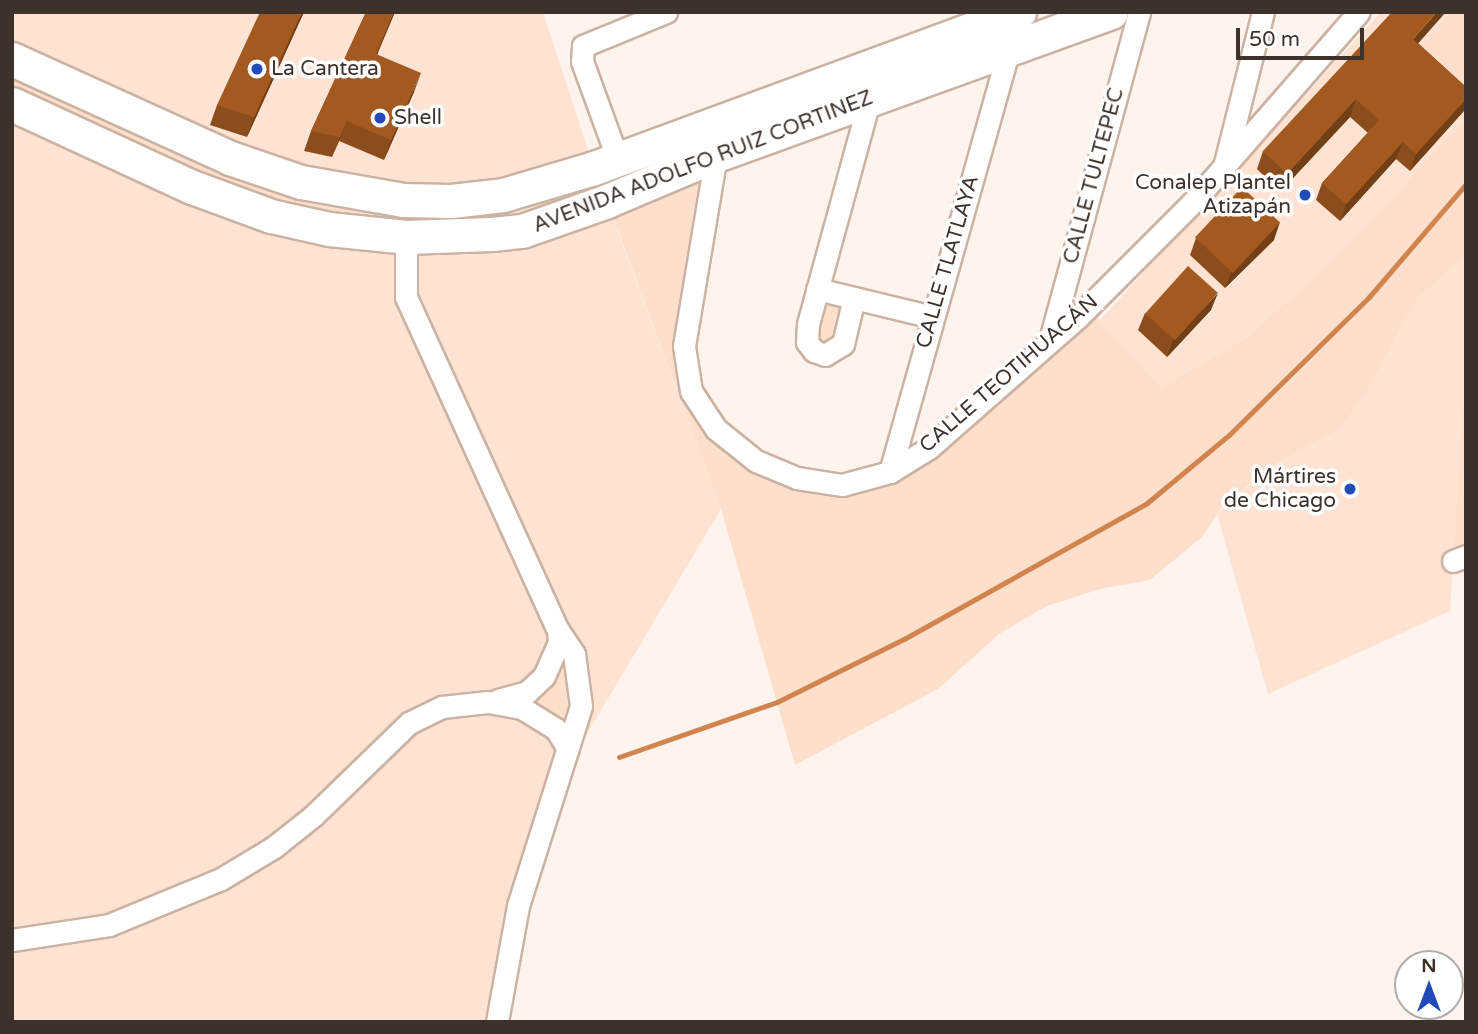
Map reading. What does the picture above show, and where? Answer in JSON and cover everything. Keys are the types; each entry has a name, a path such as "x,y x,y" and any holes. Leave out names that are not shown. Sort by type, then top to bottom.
{"main road":[{"name":"AVENIDA ADOLFO RUIZ CORTINEZ","path":"12,59 230,158 300,182 403,200 452,201 503,195 618,160 1019,12"},
{"name":"AVENIDA ADOLFO RUIZ CORTINEZ","path":"12,104 192,187 271,216 328,229 406,237 511,232 607,201 716,155 1111,12"},
{"path":"503,195 511,232"}],"street":[{"path":"618,160 582,61 583,46 666,12"},
{"name":"CALLE TULTEPEC","path":"1050,340 1139,12"},
{"path":"1223,168 1263,12"},
{"name":"CALLE TEOTIHUACÁN","path":"716,155 684,346 691,391 716,429 756,460 797,478 842,485 890,472 929,448 1077,318 1223,168 1359,12"},
{"name":"CALLE TLATLAYA","path":"890,472 1008,51"},
{"path":"854,298 844,344 825,355 814,351 807,342 817,289 870,99"},
{"path":"406,237 406,297 421,335 558,630 574,654 581,706 518,906 496,1022"},
{"path":"817,289 933,317"},
{"path":"12,940 109,925 221,879 274,847 313,816 409,723 442,707 488,702 527,692 544,676 559,643 558,630"},
{"path":"488,702 514,706 542,718 556,729 568,750"}],"shaded area":[{"path":"12,12 543,12 594,168 721,509 554,789 497,1022 12,1022"},
{"name":"Conalep Plantel Atizapán","path":"1381,12 1466,12 1466,118 1334,258 1246,338 1161,387 1100,320"},
{"path":"1452,12 1466,12 1466,108 1416,52"},
{"path":"12,59 301,182 511,193 522,231 329,229 12,106"},
{"path":"1466,118 1466,255 1417,299 1367,392 1339,430 1266,470 1222,507 1202,537 1150,580 1100,589 1047,606 999,634 938,689 795,765 721,509 607,201 716,155 684,346 716,429 797,478 890,472 1088,307 1161,387 1246,338 1334,258"},
{"name":"Mártires de Chicago","path":"1466,255 1466,343 1450,611 1268,694 1217,514 1266,470 1339,430 1367,392 1417,299"},
{"path":"817,289 854,298 825,355 808,324"},
{"path":"1466,343 1466,556 1453,561"},
{"path":"559,643 574,654 575,733 516,696"}],"building":[{"name":"La Cantera","path":"260,12 302,12 254,117 217,105"},
{"path":"366,12 394,12 376,54 421,73 391,140 347,121 340,137 311,131"},
{"path":"1392,12 1437,12 1413,39 1466,87 1466,99 1416,154 1403,142 1346,204 1322,183 1379,120 1356,99 1287,174 1263,151"},
{"path":"1242,187 1280,222 1233,273 1195,237"},
{"path":"1188,266 1218,293 1175,340 1145,314"}],"waterway":[{"path":"619,757 777,702 904,639 1147,503 1229,435 1369,297 1466,184"}],"place":[{"name":"La Cantera","path":"257,69"},
{"name":"Shell","path":"380,118"},
{"name":"Conalep Plantel Atizapán","path":"1305,195"},
{"name":"Mártires de Chicago","path":"1350,489"}]}
